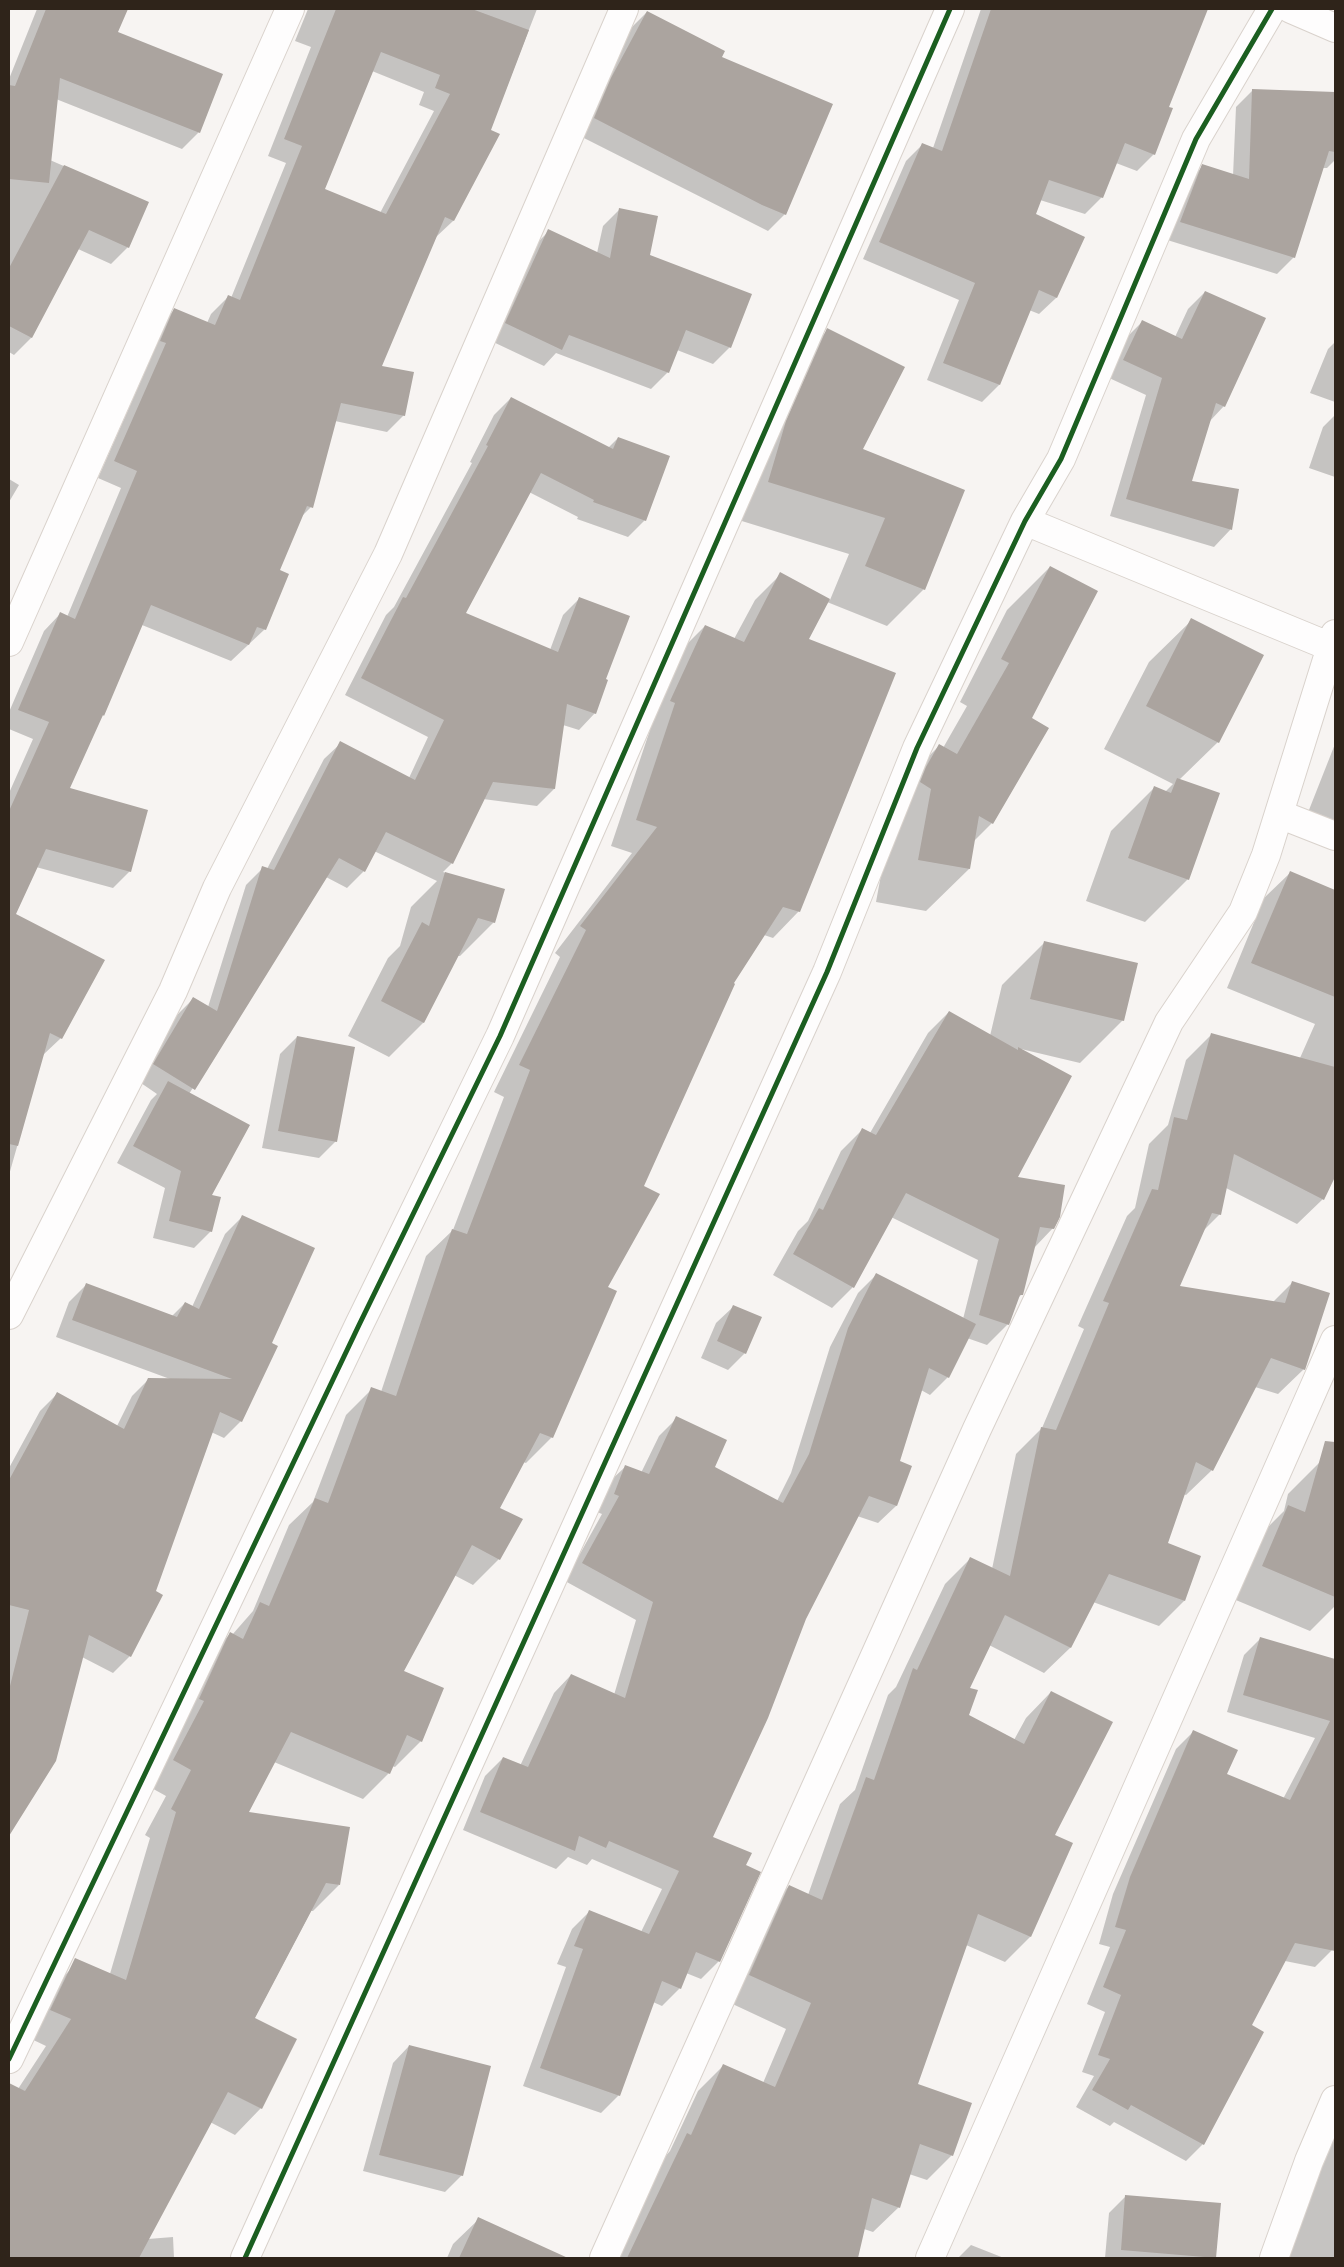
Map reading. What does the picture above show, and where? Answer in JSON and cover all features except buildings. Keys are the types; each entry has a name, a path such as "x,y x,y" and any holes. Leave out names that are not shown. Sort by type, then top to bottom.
{"street":[{"path":"9,642 290,9"},
{"path":"9,1315 173,991 217,888 388,554 624,9"},
{"path":"9,2059 359,1325 500,1036 950,9"},
{"path":"245,2258 827,972 917,748 1024,521 1061,459 1196,139 1272,9"},
{"path":"1291,9 1335,28"},
{"path":"604,2258 981,1420 1169,1022 1243,912 1266,855 1333,641 1024,521"},
{"path":"1278,814 1335,836"},
{"path":"930,2258 1335,1340"},
{"path":"1274,2258 1308,2161 1335,2100"}],"cycle path":[{"path":"9,2059 359,1325 500,1036 950,9"},
{"path":"245,2258 827,972 917,748 1025,521 1061,459 1196,139 1272,9"}]}
